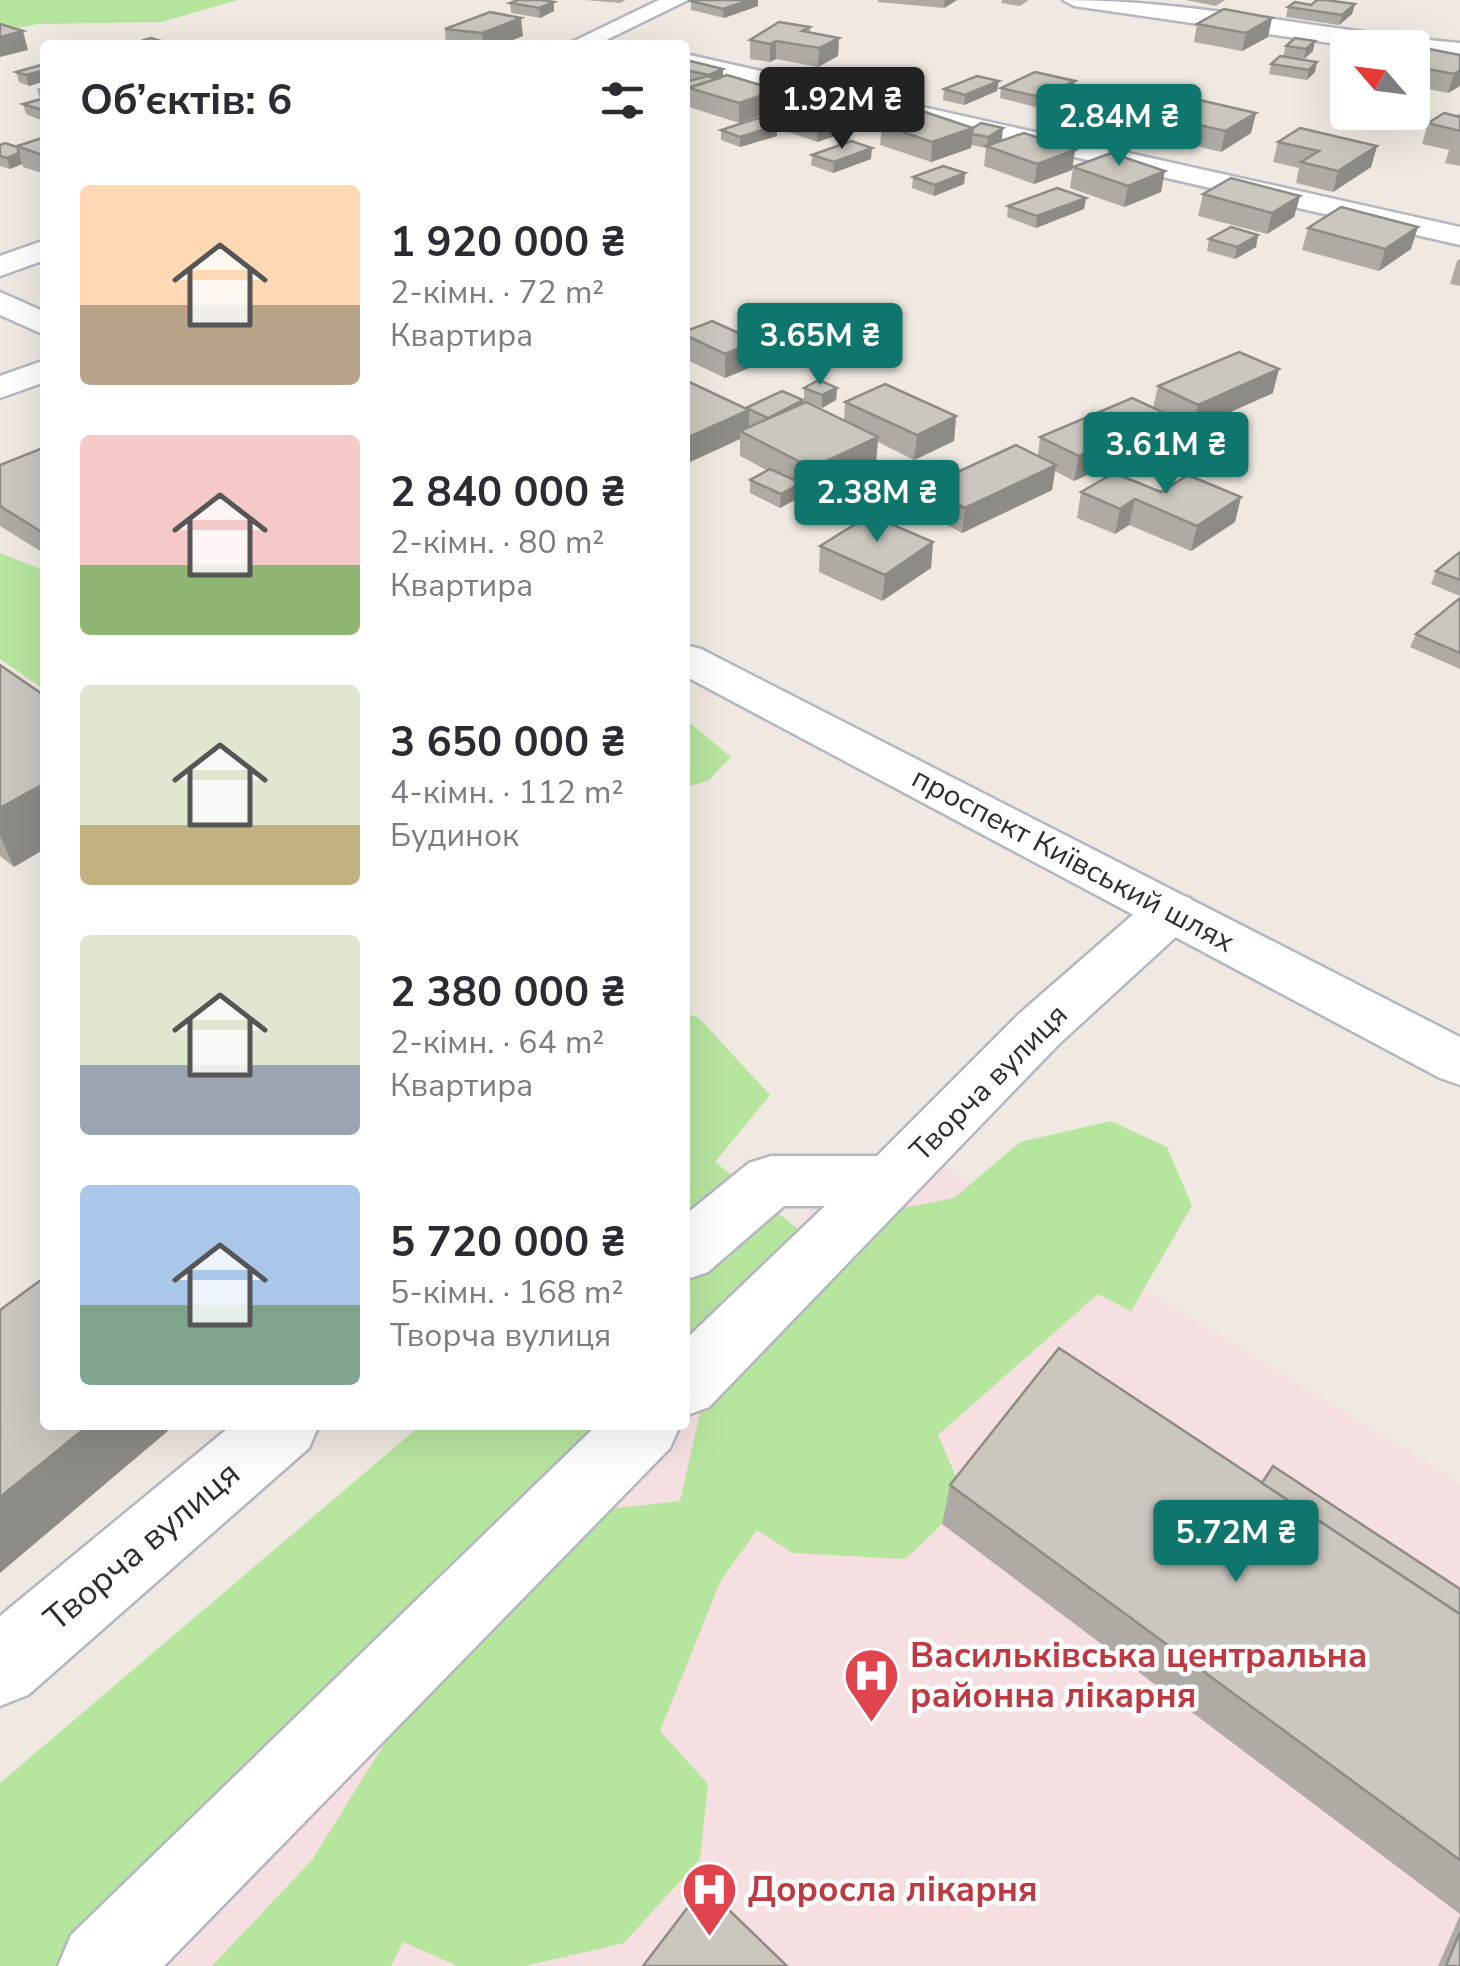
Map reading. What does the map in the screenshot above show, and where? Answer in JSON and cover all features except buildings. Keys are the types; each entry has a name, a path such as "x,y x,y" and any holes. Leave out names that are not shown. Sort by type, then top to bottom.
{"street":[{"path":"601,40 677,0"},
{"path":"1074,0 1389,44 1451,48 1454,20"},
{"path":"690,61 1460,236"},
{"path":"0,267 40,251"},
{"path":"0,302 40,322"},
{"path":"0,388 40,372"},
{"name":"проспект Київський шлях","path":"690,661 1460,1064"},
{"name":"Творча вулиця","path":"690,1249 770,1180 891,1181 1039,1029 1171,911"},
{"path":"690,1380 891,1181"},
{"name":"Творча вулиця","path":"0,1667 278,1430"},
{"path":"102,1966 640,1430"}],"shaded area":[{"name":"Васильківська центральна районна лікарня","path":"941,1164 1460,1483 1460,1966 35,1966 582,1430 690,1430 690,1324 815,1202 868,1238"}],"green space":[{"path":"0,0 238,0 161,22 38,24 0,32"},
{"path":"0,553 40,569 40,687 0,659"},
{"path":"690,723 731,757 709,780 690,786"},
{"path":"690,1015 698,1017 770,1095 715,1162 808,1237 690,1354"},
{"path":"1111,1121 1167,1147 1192,1206 1131,1311 1098,1294 938,1435 966,1500 906,1559 793,1553 757,1530 720,1582 660,1731 708,1784 700,1859 624,1943 525,1966 458,1966 403,1942 391,1966 212,1966 312,1860 426,1677 591,1511 680,1501 706,1387 878,1213 954,1198 1020,1142"},
{"path":"415,1430 613,1430 67,1966 0,1966 0,1783"}],"place":[{"name":"Васильківська центральна районна лікарня","path":"871,1724"},
{"name":"Доросла лікарня","path":"709,1938"}]}
